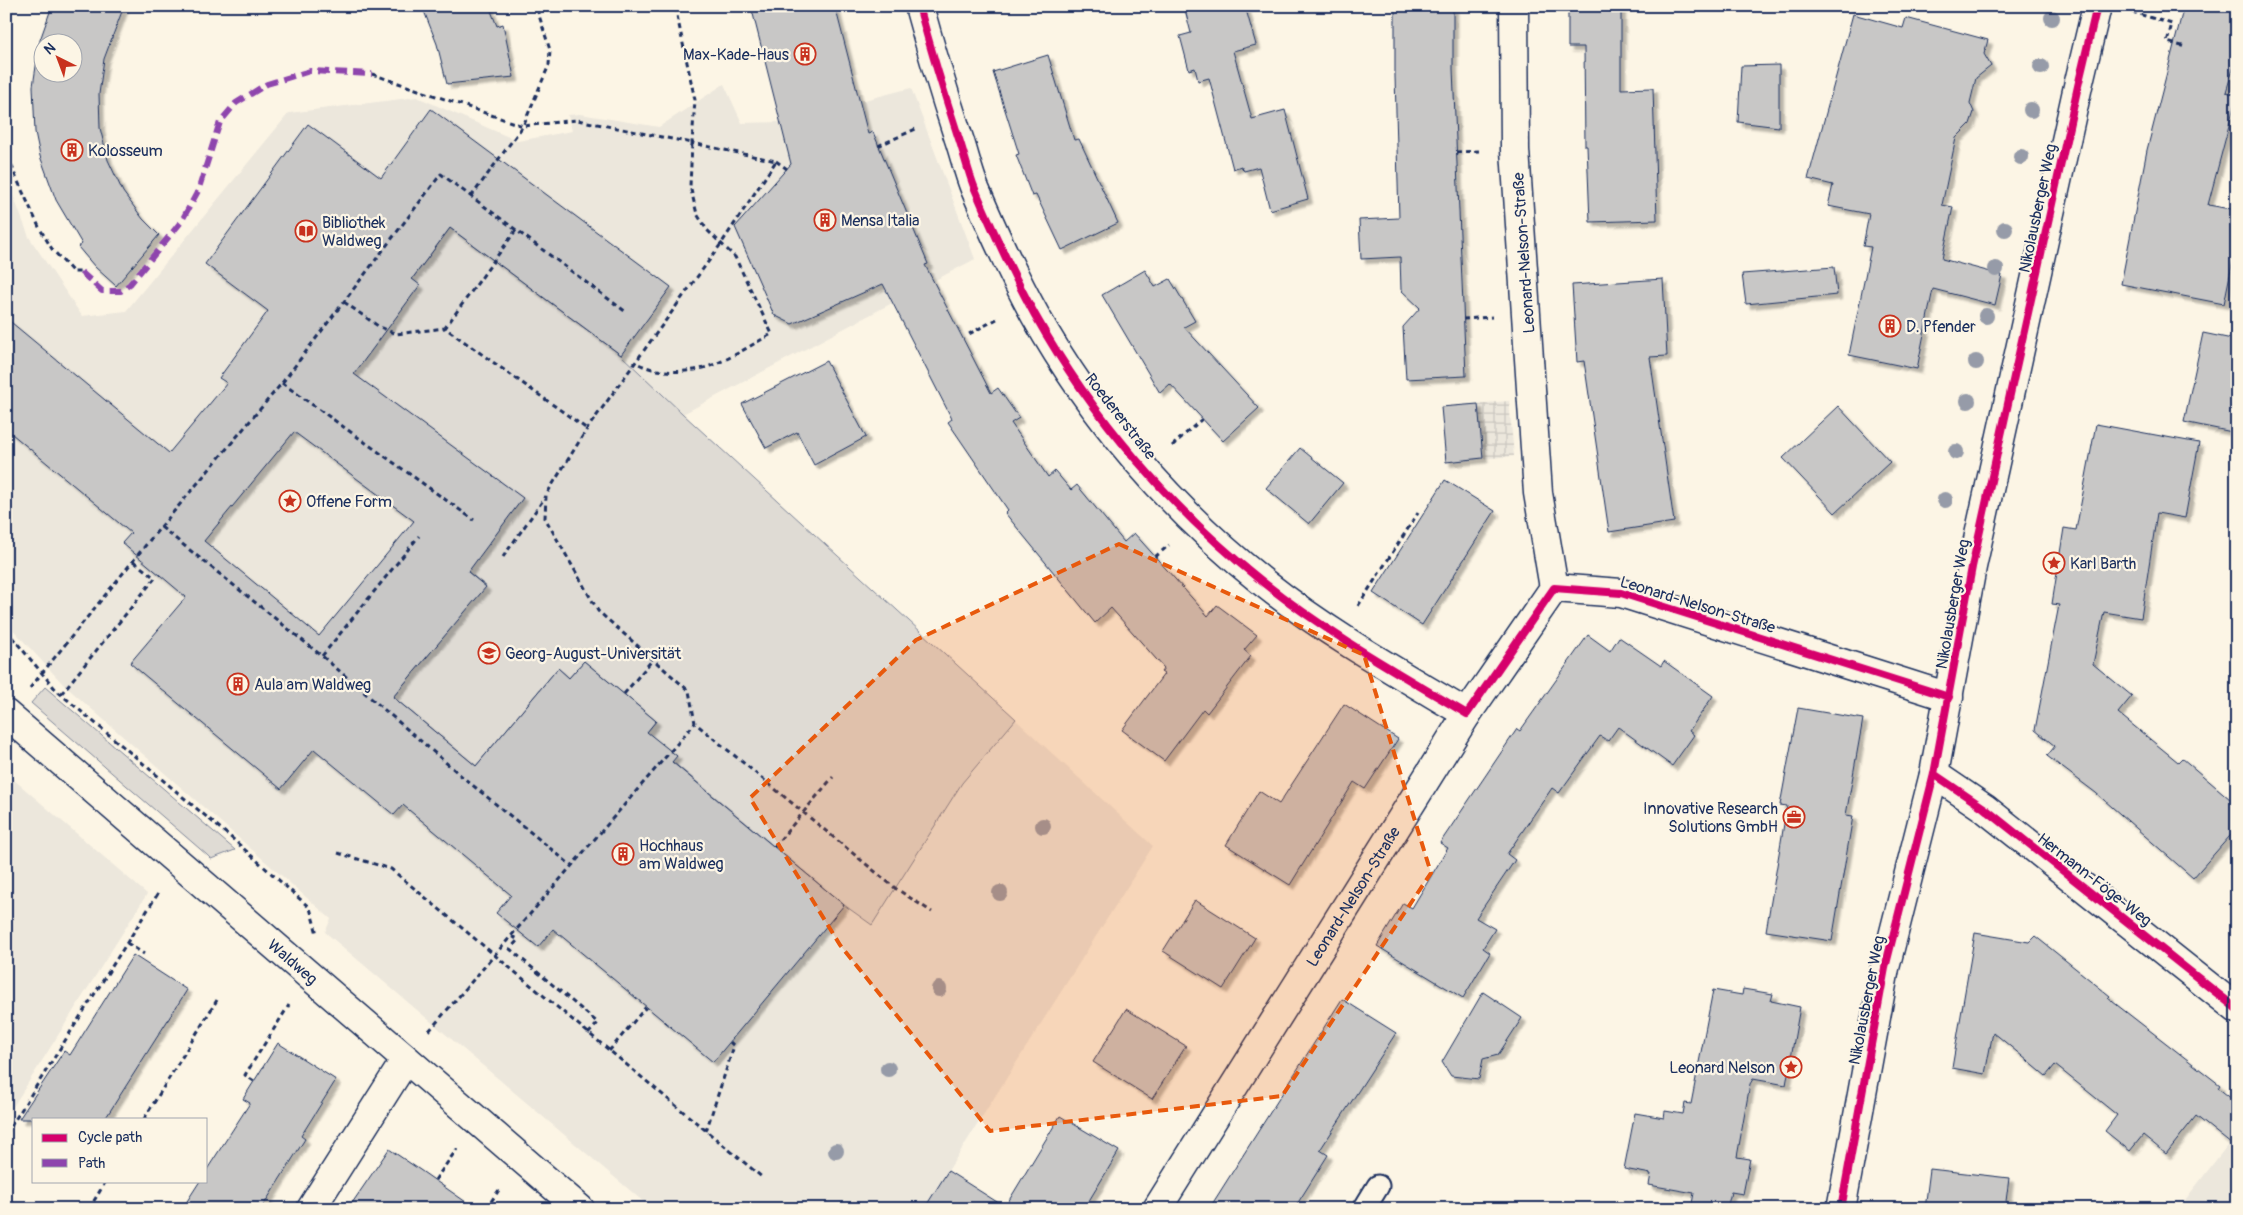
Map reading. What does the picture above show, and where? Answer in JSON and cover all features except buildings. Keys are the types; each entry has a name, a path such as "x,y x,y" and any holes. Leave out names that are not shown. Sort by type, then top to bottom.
{"street":[{"name":"Roedererstraße","path":"919,6 974,187 1036,316 1075,378 1110,427 1146,470 1196,522 1264,583 1338,636 1467,714"},
{"name":"Leonard-Nelson-Straße","path":"1157,1209 1467,714 1554,588 1538,493 1515,150 1514,6"},
{"name":"Nikolausberger Weg","path":"1841,1209 1885,968 1934,774 1950,697 1974,557 2097,6"},
{"name":"Leonard-Nelson-Straße","path":"1554,588 1621,593 1950,697"},
{"name":"Waldweg","path":"7,715 580,1209"},
{"name":"Hermann-Föge-Weg","path":"1934,774 1984,808 2237,1009"},
{"path":"311,1209 406,1059"}],"lane":[{"path":"1364,1209 1378,1186"}],"path":[{"path":"10,13 13,6"},
{"path":"471,196 523,126 549,65 550,50 536,6"},
{"path":"635,362 646,369 670,372 709,366 772,334 735,257 707,230 697,214 690,186 696,100 676,12 696,6"},
{"path":"2150,18 2172,24 2167,42 2186,47"},
{"path":"372,74 523,126 577,120 692,142 776,162 787,169"},
{"path":"878,146 951,114"},
{"path":"6,148 28,204 52,249 73,272 81,272"},
{"path":"503,557 546,495 587,428 721,244 776,162"},
{"path":"7,715 282,383 441,174 626,312"},
{"path":"445,328 516,230"},
{"path":"344,302 378,326 396,334 445,328 587,428"},
{"path":"282,383 474,520"},
{"path":"1146,470 1202,419"},
{"path":"546,495 545,518 598,612 689,691 695,723 895,888 932,912"},
{"path":"1338,636 1418,513"},
{"path":"162,527 322,656 465,780 572,866"},
{"path":"322,656 419,536"},
{"path":"61,694 155,578 133,561"},
{"path":"6,630 61,694 234,840 310,908 317,937"},
{"path":"624,694 652,659"},
{"path":"406,1059 695,723"},
{"path":"774,847 833,777"},
{"path":"338,853 391,869 763,1178"},
{"path":"6,1134 177,862"},
{"path":"512,936 518,940 510,949 598,1023 588,1034"},
{"path":"127,943 144,954"},
{"path":"254,1081 245,1075 309,975"},
{"path":"145,1118 217,1000"},
{"path":"609,1051 646,1007"},
{"path":"706,1131 734,1046 730,1042"},
{"path":"89,1209 105,1182"}],"highlighted area":[{"path":"1119,544 1364,655 1431,873 1282,1096 990,1131 840,945 750,798 916,640"}],"shaded area":[{"name":"Georg-August-Universität","path":"724,84 742,123 780,122 911,88 975,259 683,414 1153,846 924,1209 652,1209 325,932 331,919 63,684 6,622 6,177 29,237 82,316 126,311 289,113 417,97 518,141 572,131 568,115 580,114 659,127"},
{"path":"450,228 621,355 1016,719 962,783 872,925 844,905 643,737 656,721 584,661 569,678 558,668 476,766 393,697 486,586 462,567 346,369 419,285 412,279"},
{"path":"1509,401 1514,456 1446,462 1441,407"},
{"path":"45,687 235,850 211,859 31,703"},
{"path":"6,773 147,894 6,1118"},
{"path":"2237,1133 2237,1209 2178,1209"}],"marked path":[{"path":"81,272 102,291 121,291 130,284 181,222 198,191 220,122 236,103 267,84 310,71 372,74"}],"cycle path":[{"path":"919,6 975,189 1019,284 1057,353 1108,425 1166,493 1230,555 1313,619 1363,652 1467,714 1554,588 1621,593 1949,697"},
{"path":"1841,1209 1885,968 1934,774 1972,567 2097,6"},
{"path":"1934,774 1984,808 2237,1009"}],"place":[{"name":"Max-Kade-Haus","path":"805,54"},
{"name":"Kolosseum","path":"72,150"},
{"name":"Mensa Italia","path":"825,220"},
{"name":"Bibliothek Waldweg","path":"306,231"},
{"name":"D. Pfender","path":"1890,326"},
{"name":"Offene Form","path":"290,501"},
{"name":"Karl Barth","path":"2054,563"},
{"name":"Georg-August-Universität","path":"489,653"},
{"name":"Aula am Waldweg","path":"238,684"},
{"name":"Innovative Research Solutions GmbH","path":"1794,817"},
{"name":"Hochhaus am Waldweg","path":"623,854"},
{"name":"Leonard Nelson","path":"1791,1067"}]}
